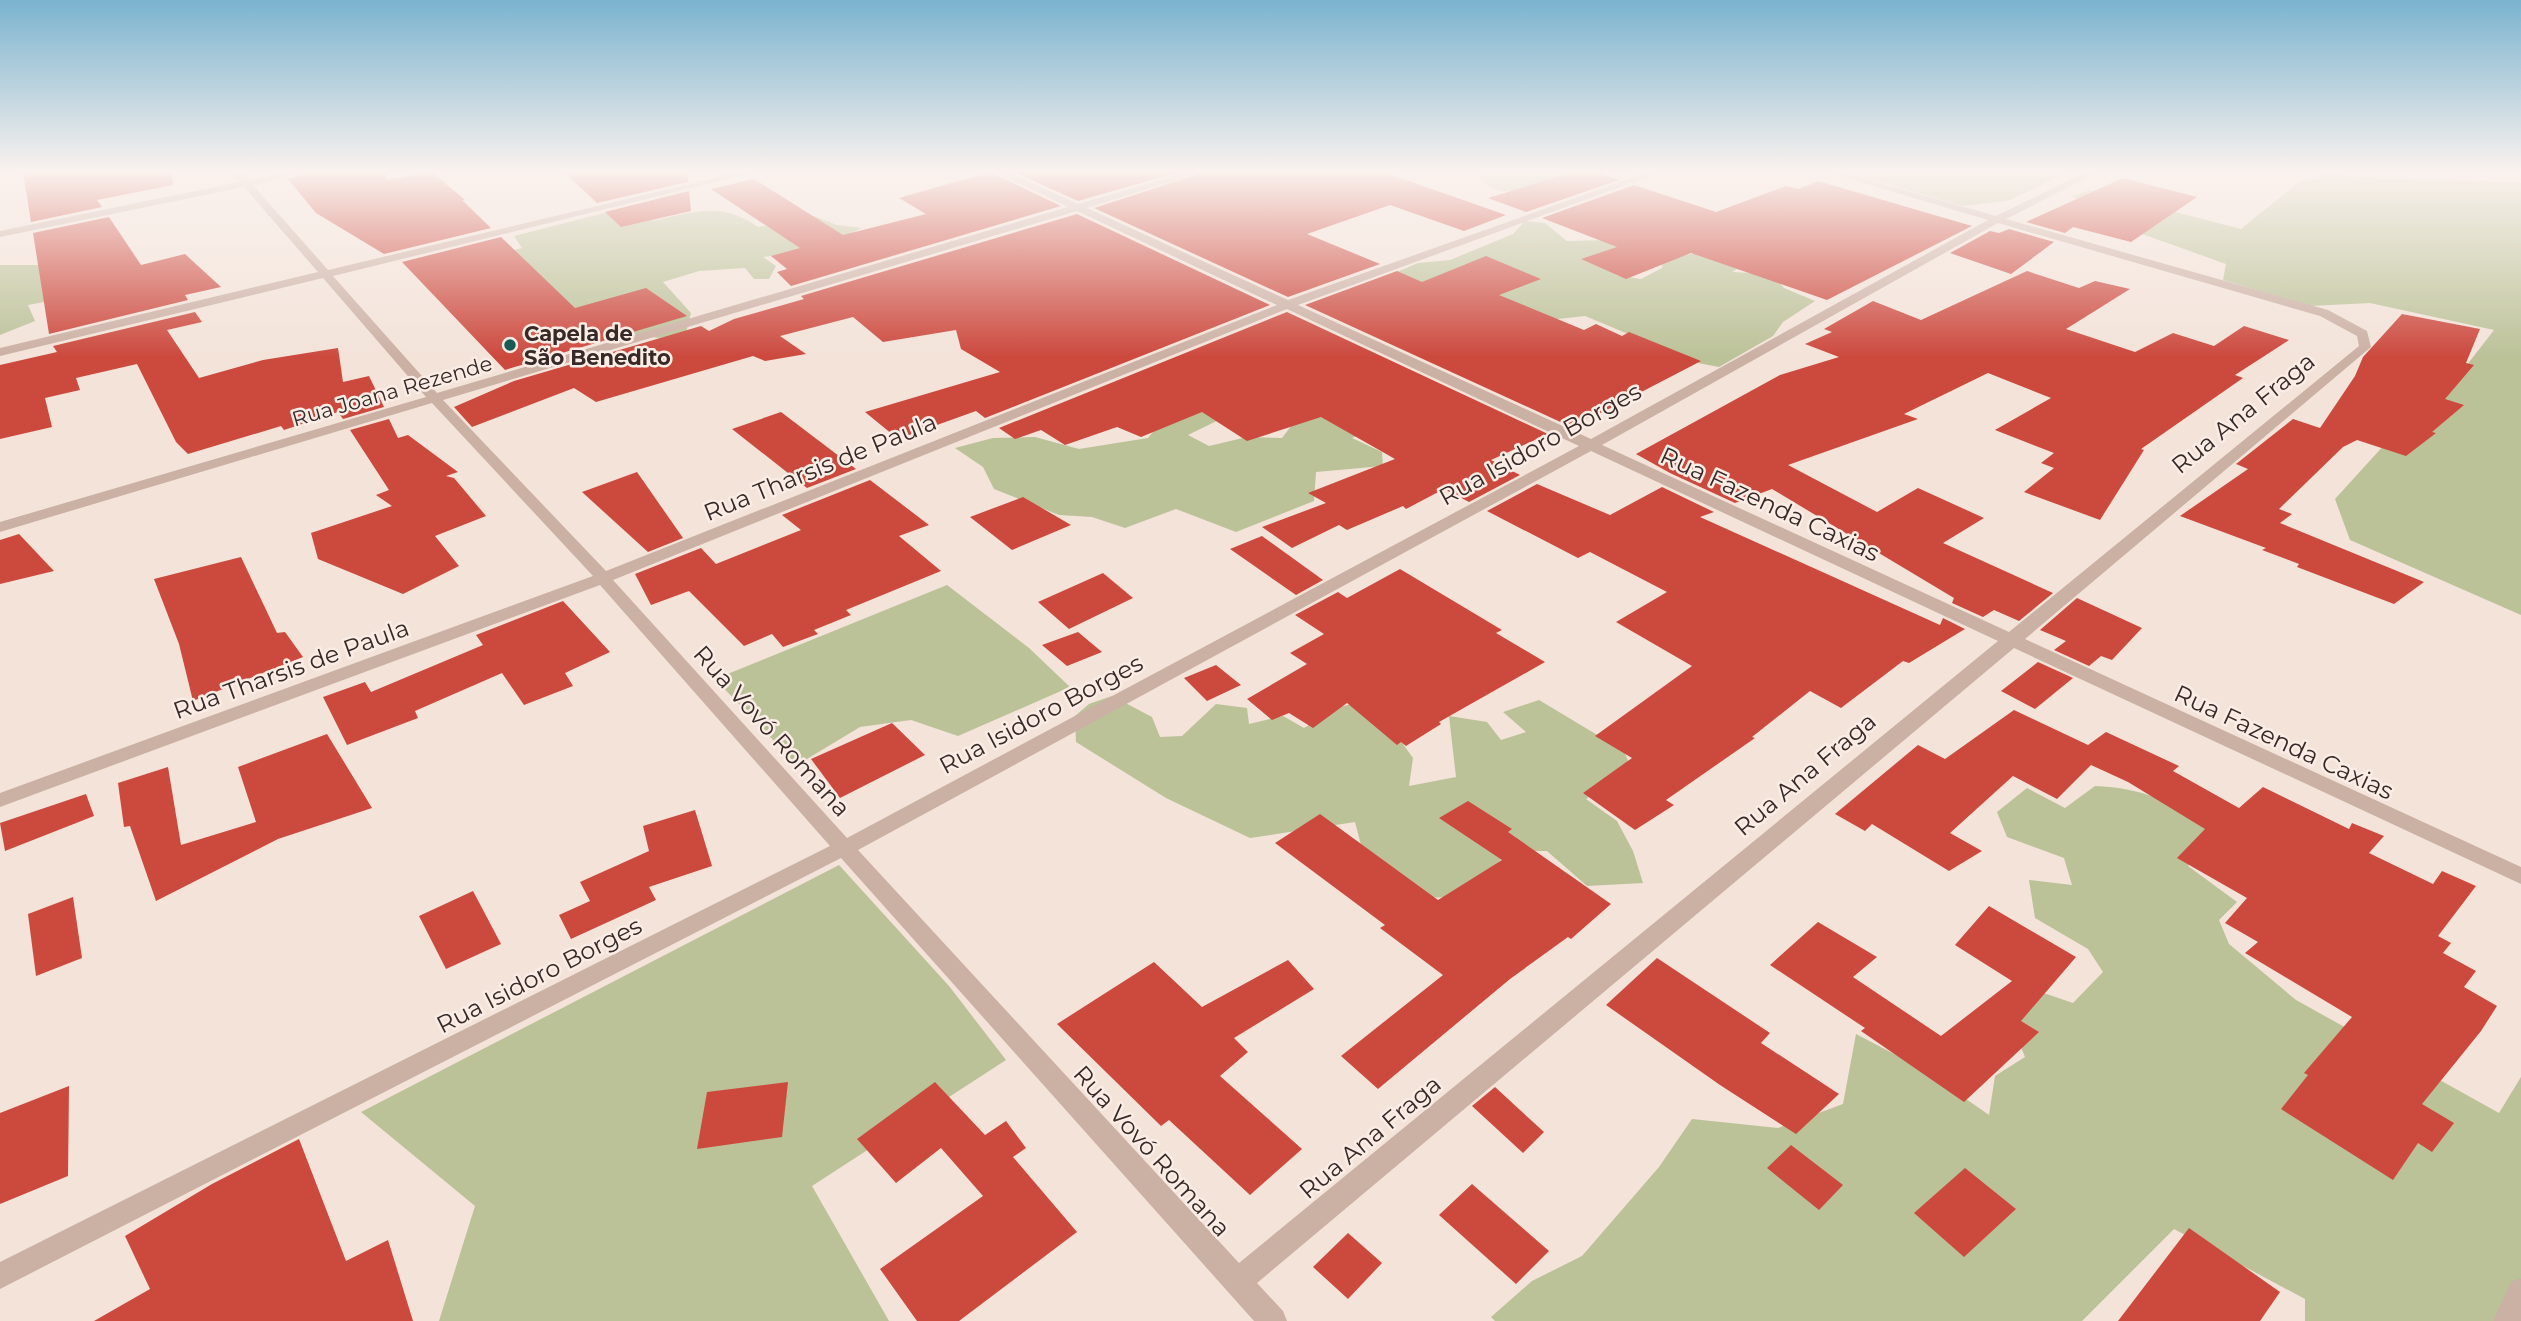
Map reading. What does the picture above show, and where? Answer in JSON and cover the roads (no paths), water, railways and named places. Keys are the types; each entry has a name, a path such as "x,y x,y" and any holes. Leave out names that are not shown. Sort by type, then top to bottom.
{"street":[{"name":"Rua Vovó Romana","path":"291,234 434,398 603,578 1273,1321"},
{"path":"0,352 495,234"},
{"name":"Rua Joana Rezende","path":"0,527 987,234"},
{"name":"Rua Fazenda Caxias","path":"1134,234 2521,876"},
{"name":"Rua Tharsis de Paula","path":"0,800 603,578 1287,305 1485,234"},
{"name":"Rua Isidoro Borges","path":"0,1276 844,848 1591,445 1972,234"},
{"name":"Rua Ana Fraga","path":"1238,1281 2007,640 2365,346 2364,334 2325,313 2049,234"},
{"path":"2507,1321 2521,1291"}],"place":[{"name":"Capela de São Benedito","path":"510,345"}]}
